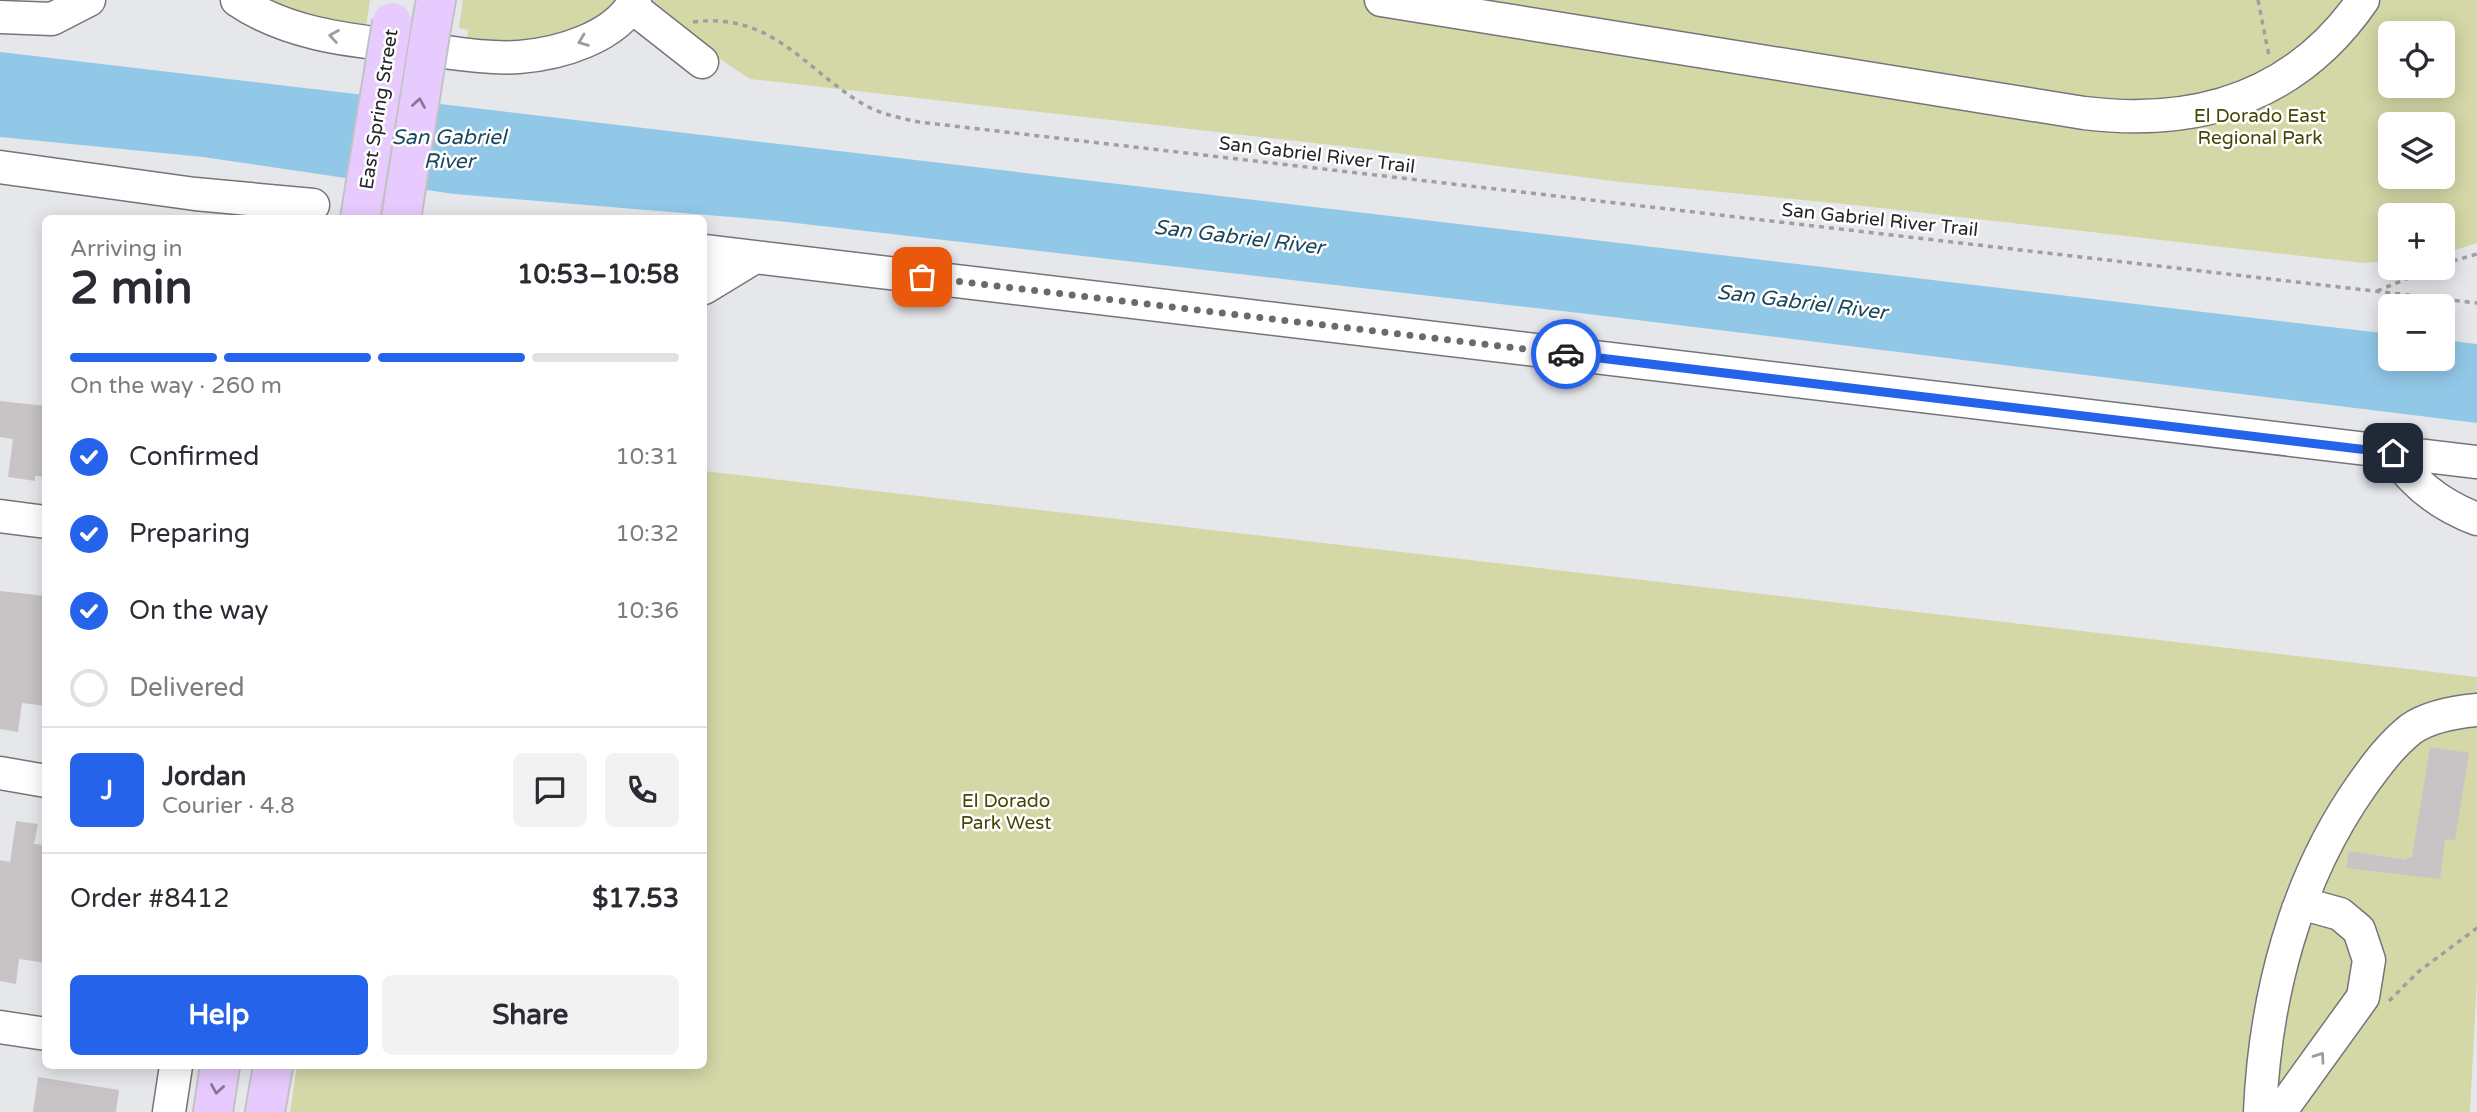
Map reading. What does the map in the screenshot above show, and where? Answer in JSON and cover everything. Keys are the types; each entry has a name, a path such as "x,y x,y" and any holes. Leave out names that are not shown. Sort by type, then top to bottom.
{"main road":[{"name":"East Spring Street","path":"361,215 393,11"},
{"name":"East Spring Street","path":"402,215 434,13"},
{"path":"213,1112 220,1069"},
{"path":"265,1112 272,1069"}],"street":[{"path":"0,16 51,19 89,0"},
{"path":"237,0 265,17 325,35 458,54 518,57 546,53 587,40 613,26 633,3 702,62"},
{"path":"1381,0 2112,116 2195,113 2220,106 2275,81 2321,50 2363,0"},
{"path":"0,167 195,194 313,205"},
{"path":"195,194 202,206 212,215"},
{"path":"707,251 2477,461"},
{"path":"707,286 755,257"},
{"path":"2393,453 2406,473 2430,494 2477,519"},
{"path":"0,516 42,521"},
{"path":"2260,1112 2270,1015 2298,909 2315,864 2338,823 2386,751 2413,728 2451,712 2477,710"},
{"path":"0,773 42,780"},
{"path":"2280,1112 2363,997 2369,960 2359,930 2340,914 2311,906 2298,909"},
{"path":"0,1027 42,1033"},
{"path":"169,1112 176,1069"}],"path":[{"path":"2258,0 2275,81"},
{"name":"San Gabriel River Trail","path":"660,28 697,22 720,22 763,33 799,53 861,103 888,115 919,122 2477,303"},
{"path":"2455,260 2477,254"},
{"path":"2374,292 2404,280"}],"green space":[{"path":"255,0 370,0 366,27 314,21"},
{"path":"463,0 621,0 577,34 512,49 467,39 468,30 459,28"},
{"name":"El Dorado East Regional Park","path":"631,0 2477,0 2477,243 2455,250 2455,203 2378,203 2378,262 2363,263 1855,205 1621,182 1349,147 750,79"},
{"name":"El Dorado Park West","path":"707,471 2477,677 2477,979 2470,1112 290,1112 297,1069 707,1069"}],"water":[{"name":"San Gabriel River","path":"0,52 2378,333 2378,371 2455,371 2455,341 2477,344 2477,423 1588,314 778,221 454,194 203,157 0,137"}],"building":[{"path":"0,401 42,406 42,477 35,476 35,481 8,477 13,439 0,437"},
{"path":"0,591 42,596 42,706 22,703 18,732 0,729"},
{"path":"2430,747 2469,753 2455,840 2445,839 2440,879 2346,868 2349,851 2407,860 2407,857 2412,857"},
{"path":"16,821 38,824 34,844 42,845 42,962 19,959 16,984 0,981 0,860 10,862"},
{"path":"38,1077 119,1090 116,1112 33,1112"}],"way so far":[{"path":"922,277 1566,354"}],"route":[{"path":"1566,354 2393,453"}]}
